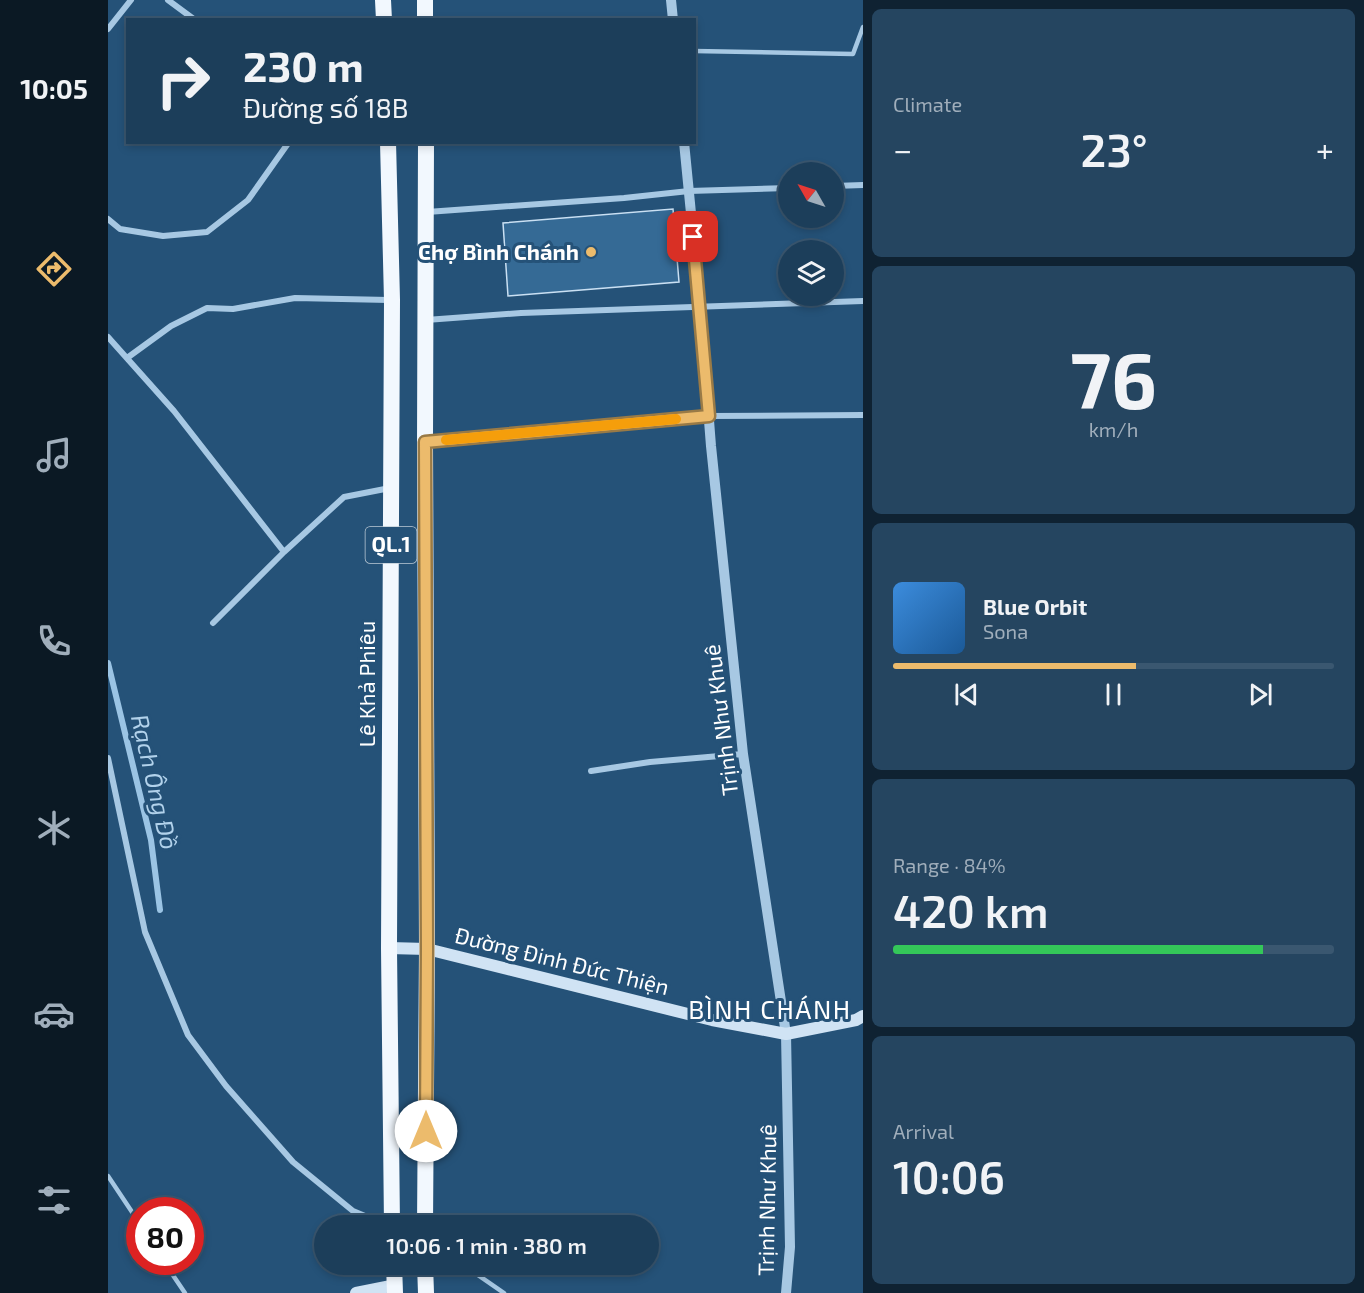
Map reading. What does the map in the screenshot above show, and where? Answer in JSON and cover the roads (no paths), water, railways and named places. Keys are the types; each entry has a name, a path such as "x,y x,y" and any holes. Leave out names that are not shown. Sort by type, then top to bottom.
{"highway":[{"path":"383,0 384,18"},
{"path":"424,0 425,18"},
{"name":"Lê Khả Phiêu","path":"388,144 392,300 390,1215"},
{"name":"QL.1","path":"425,1215 426,144"},
{"path":"426,1275 426,1293"}],"main road":[{"name":"Đường Đinh Đức Thiện","path":"389,948 427,949 712,1020 786,1034 856,1020 863,1016"},
{"path":"356,1293 395,1289"}],"street":[{"path":"108,28 131,0"},
{"path":"168,0 192,18"},
{"path":"671,0 672,18"},
{"path":"108,219 120,228 163,236 207,232 248,200 288,144"},
{"name":"Trịnh Như Khuê","path":"684,144 711,446 743,754 786,1034 790,1247 786,1293"},
{"path":"844,186 863,185"},
{"path":"426,212 624,198 689,191 778,188"},
{"path":"127,358 171,326 207,309 232,309 295,298 392,300"},
{"path":"425,320 700,305 863,301"},
{"path":"108,337 174,411 284,552"},
{"path":"425,442 709,416 863,415"},
{"path":"213,623 284,552 344,497 391,488"},
{"path":"591,771 650,762 743,754"},
{"path":"108,758 146,932 188,1035 226,1086 293,1162 353,1211 363,1215"}],"lane":[{"path":"696,51 853,54 863,27"},
{"path":"108,1176 126,1203"},
{"path":"173,1275 185,1293"},
{"path":"478,1275 504,1293"}],"waterway":[{"name":"Rạch Ông Đồ","path":"108,663 151,840 160,910"}],"place":[{"name":"Chợ Bình Chánh","path":"591,252"}],"district":[{"name":"BÌNH CHÁNH","path":"770,1010"}]}
